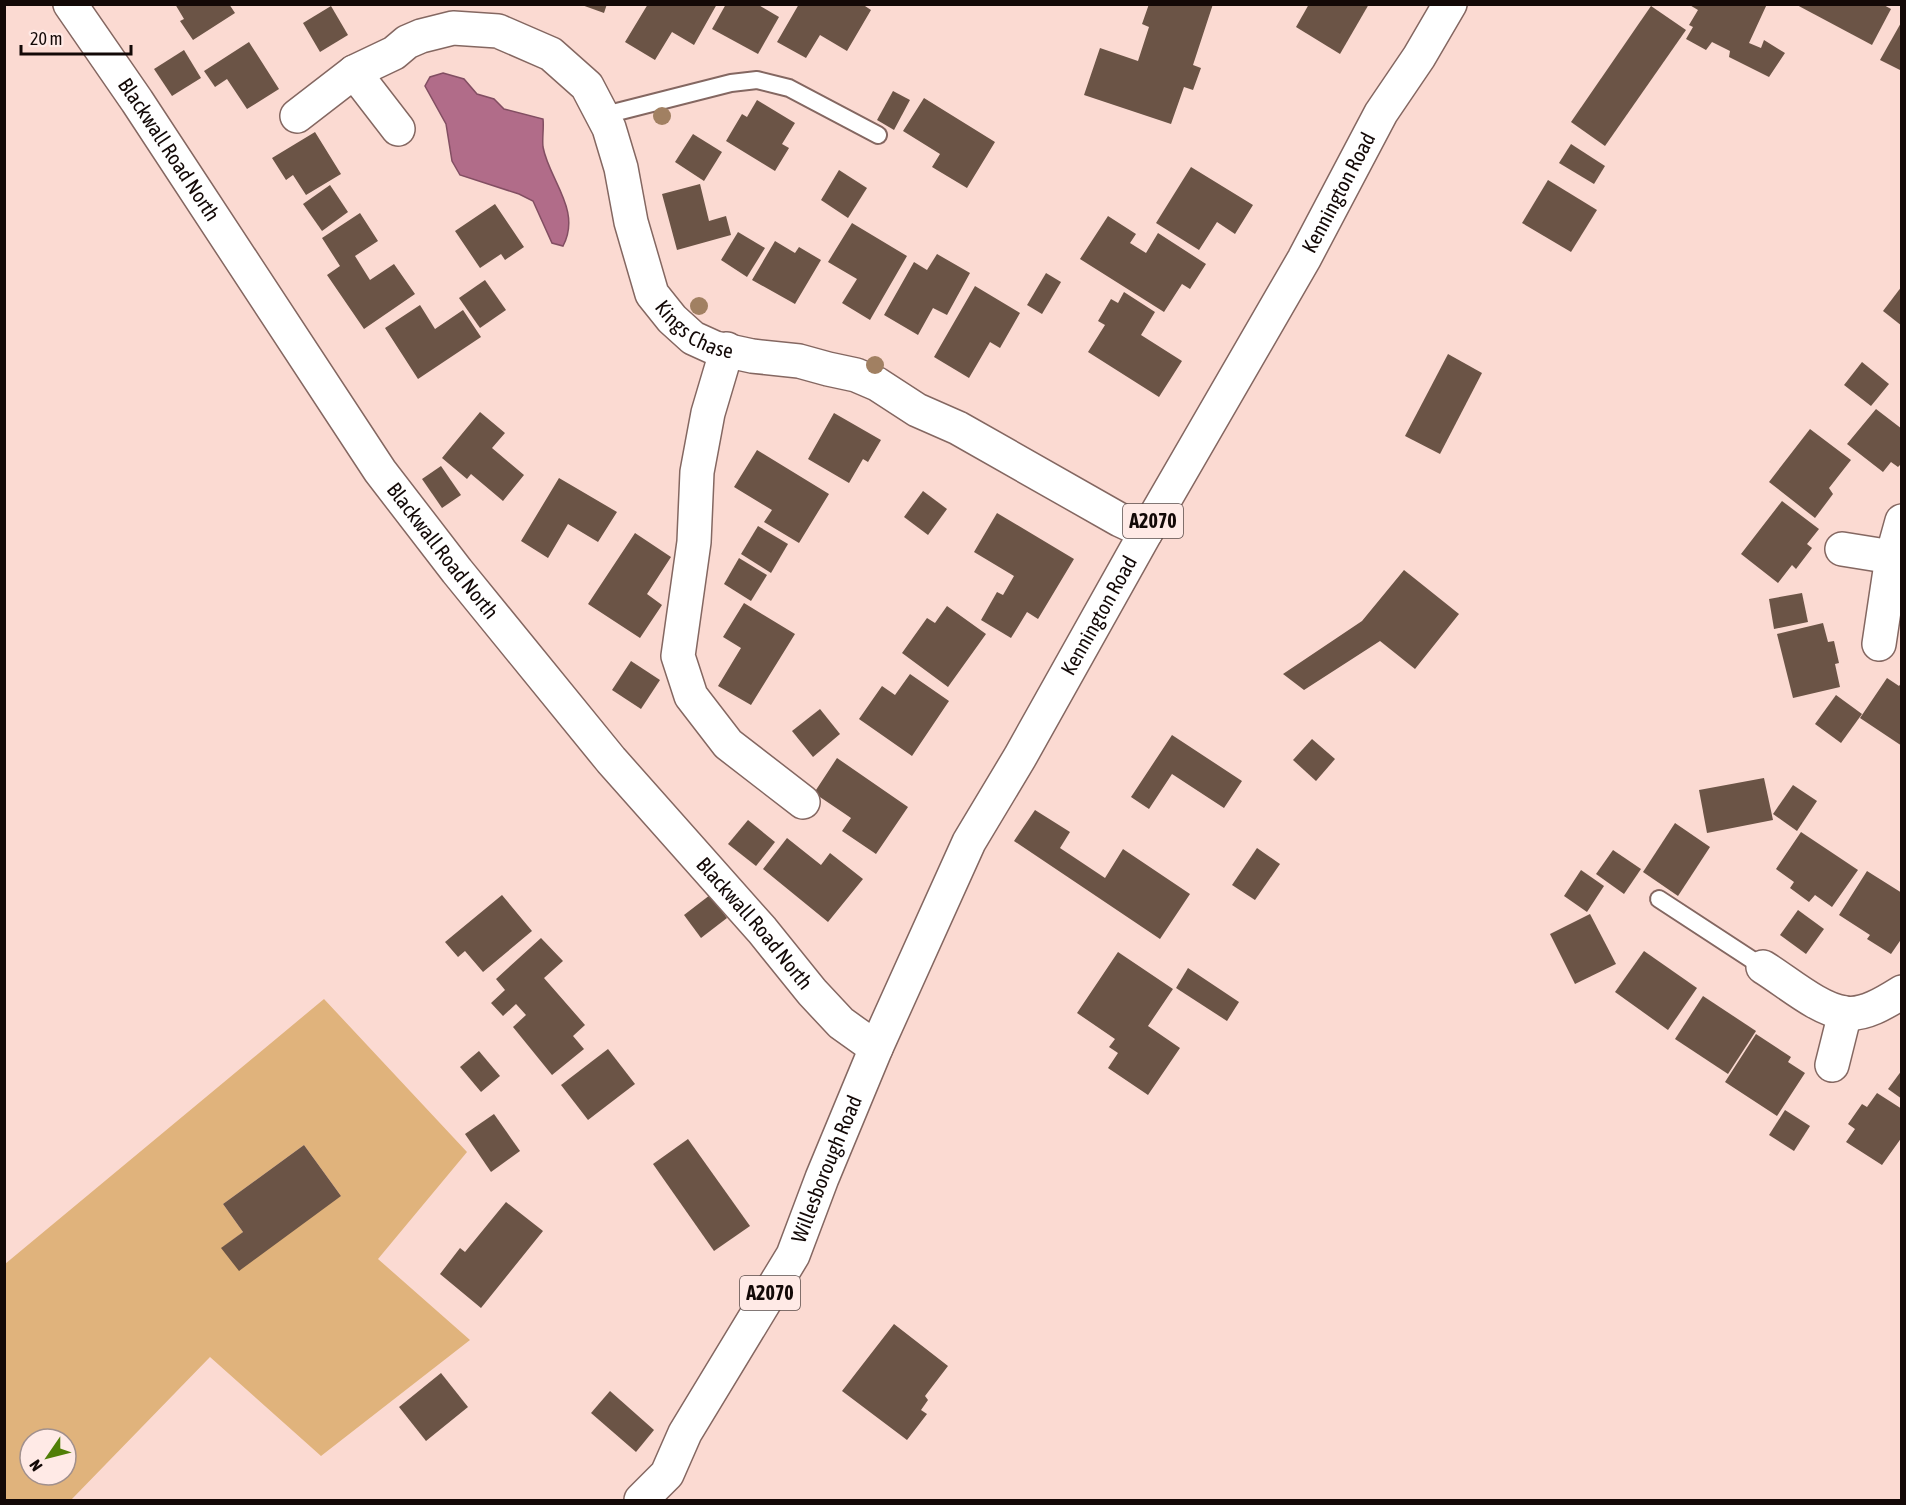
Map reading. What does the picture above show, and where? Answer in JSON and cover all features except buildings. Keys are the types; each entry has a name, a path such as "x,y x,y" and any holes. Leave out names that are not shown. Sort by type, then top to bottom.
{"street":[{"name":"Blackwall Road North","path":"70,4 137,101 380,471 456,571 611,760 762,930 812,992 841,1023 876,1048"},
{"name":"Kennington Road","path":"876,1048 969,842 1305,259 1381,113 1419,57 1450,4"},
{"name":"Kings Chase","path":"297,116 354,72 394,53 407,42 453,28 498,30 551,54 587,86 609,128 621,168 631,222 652,294 672,319 693,339 715,348 752,356 799,361 856,375 878,384 917,410 958,428 1120,520 1146,532"},
{"path":"354,72 398,129"},
{"path":"727,349 708,413 697,472 694,542 678,656 691,696 728,744 803,802"},
{"path":"1879,644 1892,557 1902,521"},
{"path":"1842,549 1892,557"},
{"path":"1763,968 1815,1002 1845,1013 1862,1012 1902,992"},
{"path":"1833,1065 1845,1013"},
{"name":"Willesborough Road","path":"641,1500 667,1474 685,1433 794,1255 822,1178 876,1048"}],"lane":[{"path":"601,116 731,83 757,80 789,88 878,135"},
{"path":"1659,899 1763,968"}],"shaded area":[{"path":"443,73 464,79 477,94 494,99 504,109 543,119 543,147 546,159 567,208 569,220 568,233 563,246 552,243 533,201 519,194 460,175 452,161 446,124 425,86 430,77"},
{"path":"324,999 467,1152 378,1259 470,1340 321,1456 210,1357 71,1500 5,1500 5,1264","holes":["304,1145 341,1196 222,1248 243,1232 223,1204"]}]}
